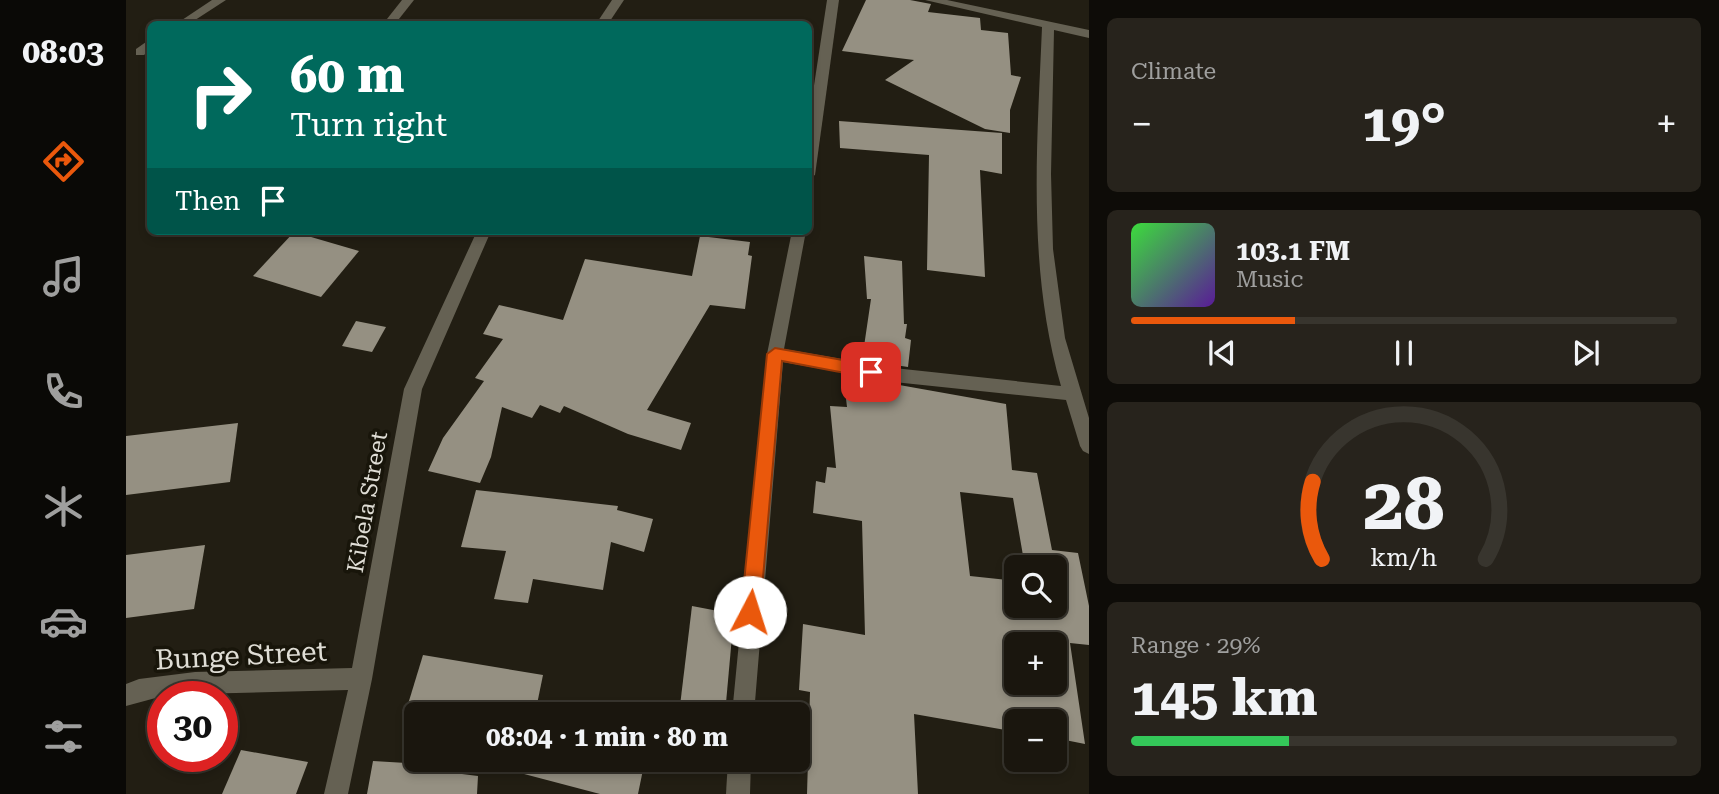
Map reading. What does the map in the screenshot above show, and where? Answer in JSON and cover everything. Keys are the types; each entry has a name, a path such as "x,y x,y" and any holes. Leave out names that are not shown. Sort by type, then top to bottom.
{"street":[{"path":"187,21 220,0"},
{"path":"390,21 408,0"},
{"path":"604,21 618,0"},
{"path":"812,147 833,0"},
{"path":"931,0 1089,34"},
{"path":"1048,25 1045,120 1046,238 1054,324 1089,446"},
{"name":"Kibela Street","path":"337,794 361,679 413,389 482,235"},
{"path":"744,702 775,354 798,235"},
{"path":"775,354 894,375 1073,394"},
{"name":"Bunge Street","path":"126,695 139,690 195,682 361,679"},
{"path":"738,794 739,772"}],"building":[{"path":"866,0 910,0 931,4 928,12 980,18 981,30 1008,33 1011,75 1021,77 1010,110 1010,133 985,129 885,80 914,60 842,51"},
{"path":"839,121 1002,133 1002,174 980,170 985,277 927,270 929,155 840,148"},
{"path":"291,235 304,235 359,251 321,297 253,276"},
{"path":"700,236 750,242 748,255 752,256 745,309 710,305 647,410 691,423 681,450 628,434 564,406 560,413 540,405 532,418 502,407 491,457 480,483 428,471 443,438 484,381 475,378 503,339 483,334 499,305 563,320 585,259 692,276"},
{"path":"864,256 902,261 904,324 907,324 905,338 911,340 908,367 862,360 871,299 867,299"},
{"path":"356,321 386,327 372,352 342,346"},
{"path":"860,378 1006,404 1012,470 1037,473 1052,550 1078,553 1089,606 1089,645 1070,643 1085,744 1067,740 1067,709 1004,709 1004,730 914,714 918,794 807,794 808,772 810,772 810,692 799,690 803,624 865,635 862,521 813,513 816,481 825,483 827,467 836,468 830,406 847,407 845,390 858,391"},
{"path":"238,423 230,482 126,495 126,436"},
{"path":"476,490 618,506 617,510 653,519 644,552 611,542 603,590 533,579 528,603 494,599 506,551 461,547"},
{"path":"205,545 194,609 126,618 126,555"},
{"path":"692,606 734,614 726,702 680,702"},
{"path":"423,655 543,675 537,702 409,702"},
{"path":"241,750 308,762 296,794 222,794 232,772 238,772"},
{"path":"373,761 404,763 404,772 446,772 478,776 477,794 367,794"},
{"path":"516,772 643,772 638,794 600,794"}],"route":[{"path":"750,612 775,354 871,372"}]}
